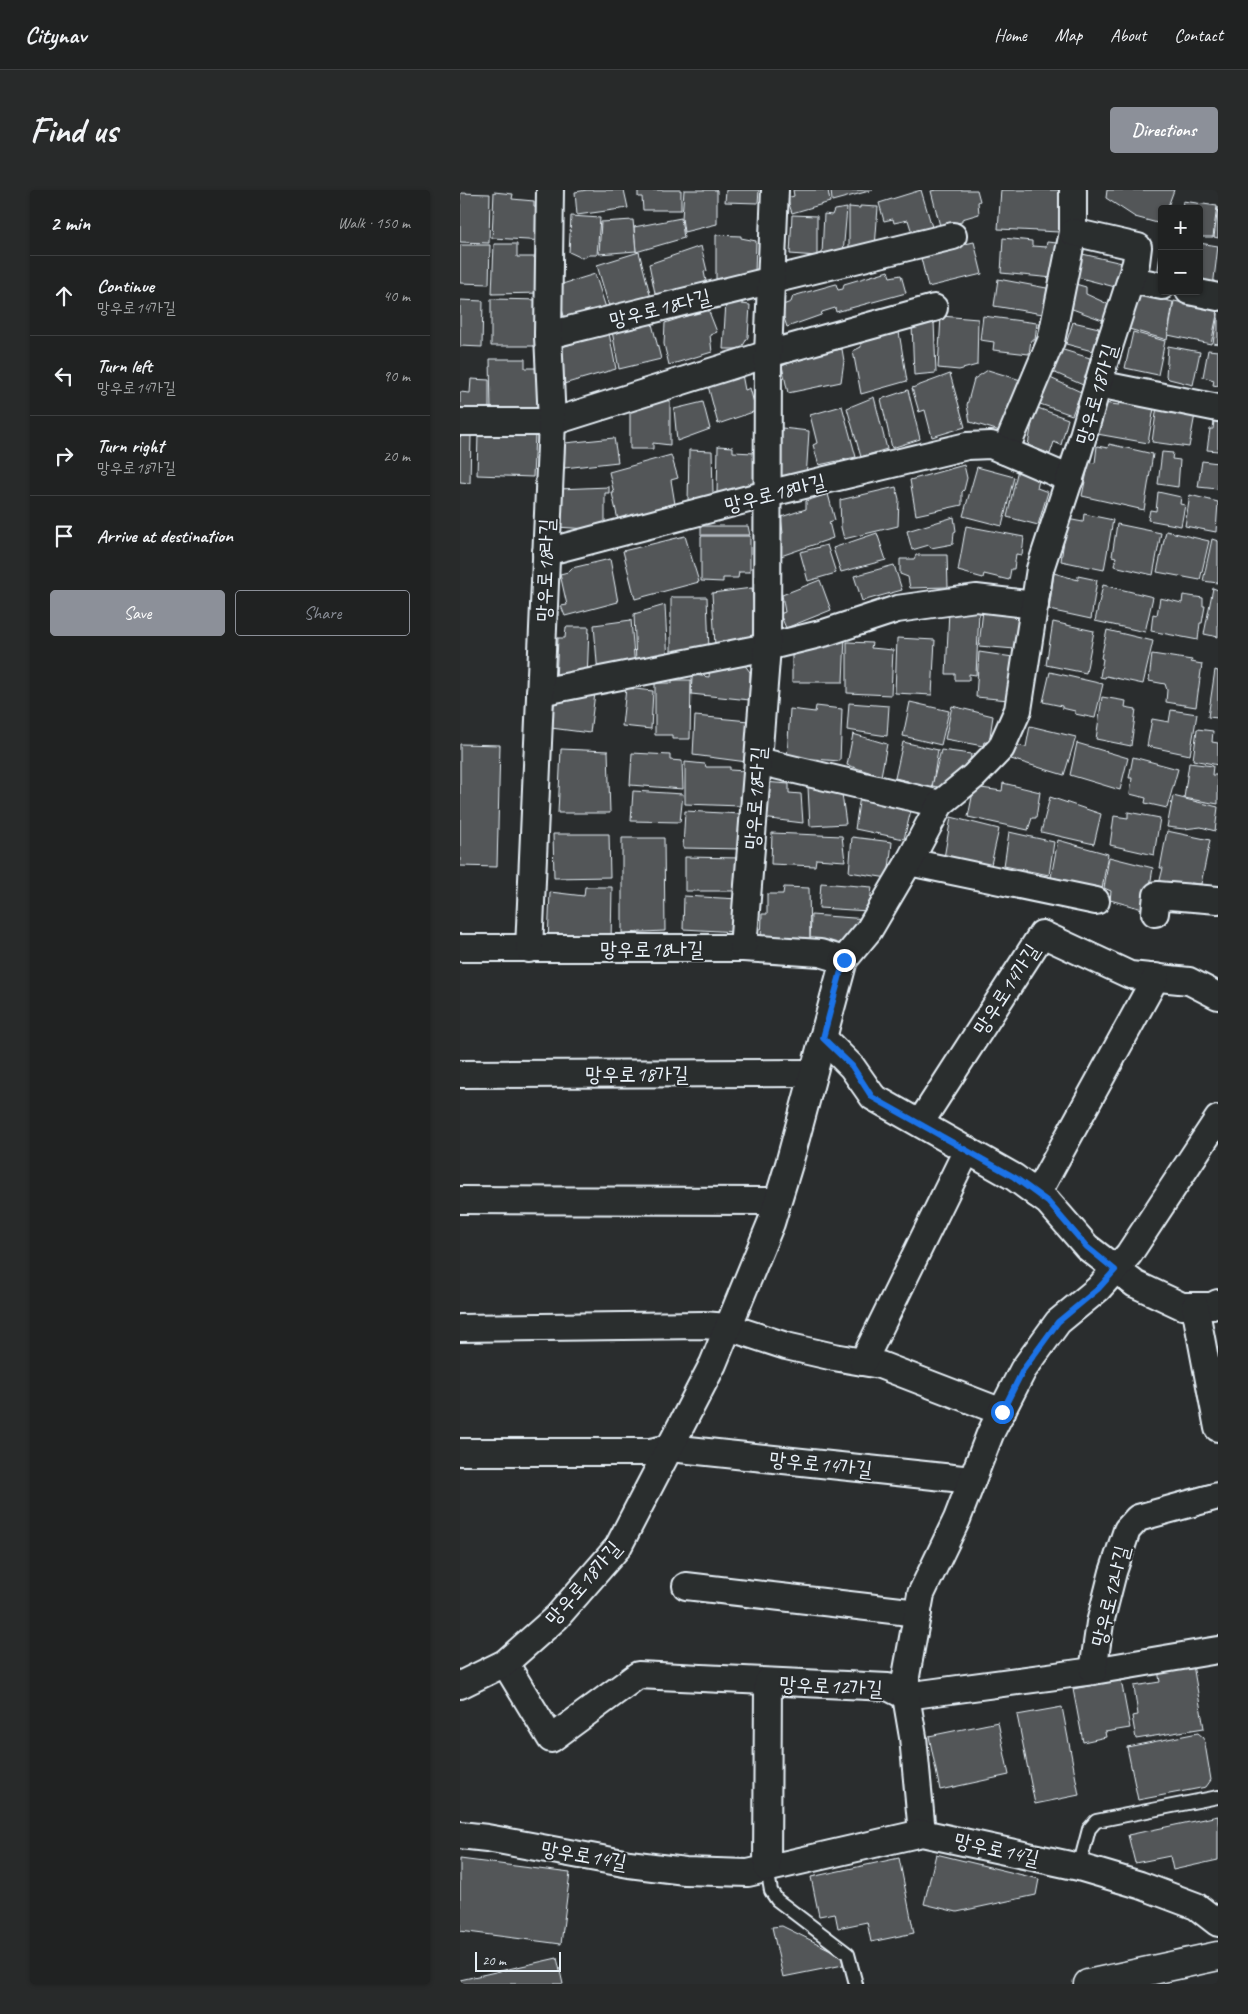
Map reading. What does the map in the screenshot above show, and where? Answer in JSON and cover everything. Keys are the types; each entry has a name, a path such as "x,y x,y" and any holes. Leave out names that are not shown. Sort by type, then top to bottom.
{"main road":[{"path":"1088,1984 1218,1956"}],"street":[{"name":"망우로18라길","path":"529,949 552,422 548,335 550,190"},
{"name":"망우로18다길","path":"743,948 767,647 768,354 775,190"},
{"path":"1005,451 1051,341 1073,232 1073,190"},
{"name":"망우로18가길","path":"460,1685 505,1663 558,1617 618,1547 713,1364 771,1223 844,960 869,930 910,862 940,804 974,776 1001,748 1018,710 1040,569 1070,479 1131,280 1138,247 1073,232"},
{"name":"망우로18다길","path":"548,335 953,236"},
{"path":"1131,280 1158,285"},
{"path":"1203,294 1218,297"},
{"path":"460,422 552,422 768,354 934,308"},
{"path":"1098,384 1218,408"},
{"name":"망우로18마길","path":"546,552 768,494 967,446 991,445 1070,479"},
{"path":"540,692 767,647 824,633 897,609 976,598 1035,605"},
{"path":"758,761 940,804"},
{"path":"910,862 1096,901"},
{"path":"1156,913 1157,895 1218,900"},
{"name":"망우로14가길","path":"920,1123 1042,934 1130,975 1189,981 1218,996"},
{"name":"망우로18나길","path":"460,948 743,948 820,953 844,960"},
{"path":"1037,1194 1156,977"},
{"path":"823,1038 852,1066 872,1097 1014,1177 1048,1202 1087,1247 1135,1284 1182,1306 1206,1304 1218,1428"},
{"name":"망우로18가길","path":"460,1074 814,1073"},
{"path":"922,1833 913,1737 906,1696 906,1676 922,1594 957,1519 990,1434 1023,1370 1058,1322 1098,1289 1129,1254 1218,1119"},
{"path":"864,1362 967,1150"},
{"path":"460,1200 777,1202"},
{"path":"460,1328 703,1325 728,1327 786,1346 880,1365 1002,1412"},
{"path":"460,1452 650,1452 670,1448"},
{"name":"망우로14가길","path":"670,1448 972,1480"},
{"name":"망우로12나길","path":"1093,1671 1100,1623 1113,1572 1128,1530 1138,1518 1218,1496"},
{"path":"686,1586 918,1613"},
{"name":"망우로12가길","path":"505,1663 551,1739 638,1675 888,1686 906,1696 1217,1652"},
{"path":"767,1868 768,1682"},
{"name":"망우로14길","path":"460,1835 487,1838 629,1864 686,1871 748,1873 922,1833 1079,1867 1179,1898 1196,1906 1218,1923"}],"lane":[{"path":"1079,1867 1089,1829 1096,1821 1218,1797"},
{"path":"767,1868 771,1891 777,1900 848,1954 856,1984"}],"building":[{"path":"587,190 624,190 628,208 577,215 575,192"},
{"path":"638,190 681,190 681,210 643,210 642,197 638,197"},
{"path":"684,190 717,190 717,224 684,232 682,218"},
{"path":"726,190 759,190 758,203 725,202"},
{"path":"793,190 828,190 830,202 792,213 787,198 794,196"},
{"path":"831,190 873,190 832,201"},
{"path":"921,190 932,227 912,233 908,220 894,223 893,219 884,221 879,203"},
{"path":"977,190 980,201 978,202 979,214 962,219 962,222 940,226 931,191"},
{"path":"1001,190 1061,190 1059,232 998,229"},
{"path":"1107,190 1174,190 1168,205 1158,205 1158,223 1135,217 1106,198"},
{"path":"494,192 513,194 512,199 534,201 534,207 547,209 546,241 492,238"},
{"path":"460,193 490,194 489,243 460,242"},
{"path":"1183,201 1217,206 1213,237 1203,237 1203,205 1182,205"},
{"path":"860,206 878,207 875,248 849,247 849,207 860,208"},
{"path":"1218,207 1218,238 1214,237"},
{"path":"847,208 843,254 822,254 824,214 832,215 834,210"},
{"path":"792,215 817,216 817,256 790,254"},
{"path":"571,216 600,218 597,255 589,255 582,258 569,252"},
{"path":"681,218 684,238 636,252 634,227"},
{"path":"633,220 636,251 599,254 601,222"},
{"path":"716,235 741,236 741,238 756,241 755,273 730,284 716,279"},
{"path":"1003,238 1032,241 1032,246 1046,247 1047,242 1057,243 1053,278 1001,273"},
{"path":"974,242 982,274 928,287 920,254"},
{"path":"494,244 517,244 517,257 542,257 541,293 492,294"},
{"path":"1203,244 1218,246 1213,287 1203,285"},
{"path":"460,245 490,245 489,284 460,283"},
{"path":"701,246 707,271 704,272 708,290 657,303 649,264"},
{"path":"639,252 651,298 610,310 597,265"},
{"path":"1078,253 1122,263 1115,287 1073,276"},
{"path":"888,271 890,277 901,275 906,293 836,312 835,308 787,327 780,306 791,302 793,296 836,284 838,290 843,289 844,284"},
{"path":"595,274 608,314 567,327 559,298 559,285"},
{"path":"998,279 1052,289 1049,315 994,306"},
{"path":"1072,283 1086,287 1086,294 1110,305 1105,321 1067,307"},
{"path":"1136,293 1173,302 1167,340 1129,329"},
{"path":"491,299 541,300 540,346 491,346"},
{"path":"460,300 483,301 482,347 460,346"},
{"path":"742,301 742,304 750,305 748,337 741,349 723,349 726,302"},
{"path":"1174,301 1218,310 1211,344 1168,335"},
{"path":"708,309 717,332 710,335 712,352 669,365 664,344 665,323"},
{"path":"1218,313 1218,344 1213,343"},
{"path":"941,316 978,319 977,365 959,370 938,368"},
{"path":"983,316 1037,323 1035,340 1031,340 1029,354 993,350 994,342 980,340"},
{"path":"651,320 661,359 619,369 612,331"},
{"path":"934,322 936,373 914,375 912,325"},
{"path":"1073,322 1099,328 1096,338 1101,339 1096,352 1066,344"},
{"path":"899,332 907,381 861,394 853,351 861,347 861,340"},
{"path":"1133,332 1165,341 1158,375 1125,368"},
{"path":"609,333 616,369 560,385 552,350"},
{"path":"1168,346 1200,352 1193,385 1169,379 1166,376"},
{"path":"842,349 844,361 841,382 788,393 782,366 806,356"},
{"path":"1060,349 1090,358 1088,370 1090,371 1083,385 1053,372"},
{"path":"1208,350 1218,351 1218,386 1213,385 1214,380 1203,377"},
{"path":"490,359 525,359 525,368 544,368 540,409 491,411"},
{"path":"741,369 745,390 750,388 756,411 718,424 706,378"},
{"path":"988,370 1024,381 1003,432 970,422 967,405 974,379"},
{"path":"950,374 965,427 932,437 925,410 919,412 912,388"},
{"path":"1048,377 1081,392 1072,415 1040,404"},
{"path":"471,379 489,380 489,413 460,413 460,392 470,393"},
{"path":"908,390 920,439 892,448 881,399"},
{"path":"874,397 887,449 861,457 847,408"},
{"path":"670,398 670,445 653,443 653,449 630,449 630,403"},
{"path":"1120,400 1154,408 1148,443 1097,434 1103,403 1119,405"},
{"path":"703,402 710,429 677,441 674,409"},
{"path":"842,406 856,457 819,465 813,445 817,443 810,415"},
{"path":"1157,406 1196,409 1189,447 1152,442"},
{"path":"1035,407 1068,419 1061,445 1054,442 1050,454 1028,445"},
{"path":"1215,412 1218,413 1218,451 1207,450 1210,429 1213,429"},
{"path":"782,428 809,431 806,479 789,483 777,476"},
{"path":"478,433 535,434 533,477 477,475"},
{"path":"460,435 471,435 470,483 460,482"},
{"path":"614,438 618,462 564,468 565,443"},
{"path":"1109,444 1153,454 1144,510 1082,496 1089,462 1095,463 1097,446 1108,448"},
{"path":"718,446 733,447 733,452 754,453 755,481 747,491 717,493"},
{"path":"689,450 712,451 713,493 709,501 688,502"},
{"path":"1162,452 1173,453 1172,459 1180,460 1178,487 1158,484"},
{"path":"671,455 678,478 671,480 675,504 618,520 609,472"},
{"path":"1202,461 1218,463 1218,489 1198,487"},
{"path":"964,465 967,478 962,492 962,505 916,515 910,480"},
{"path":"977,467 1014,477 1002,526 963,516"},
{"path":"1018,469 1040,477 1037,488 1048,492 1038,525 1007,517"},
{"path":"609,487 609,493 605,493 605,530 556,527 558,489"},
{"path":"896,487 899,499 898,526 844,539 841,527 840,500"},
{"path":"1158,492 1181,497 1180,504 1185,505 1181,526 1148,520 1150,510 1156,511"},
{"path":"828,494 835,520 829,522 833,538 781,556 775,537 783,533 781,517 806,509 806,501"},
{"path":"1190,495 1218,502 1216,532 1185,526"},
{"path":"1084,514 1113,520 1104,570 1061,561 1067,519 1083,522"},
{"path":"954,517 956,531 954,532 953,544 931,548 929,545 912,550 907,531"},
{"path":"1117,524 1161,533 1153,575 1114,566 1116,557 1112,556"},
{"path":"701,526 748,526 750,535 701,535"},
{"path":"966,526 1024,537 1022,555 1016,554 1014,569 1011,569 1009,580 984,574 983,578 958,571"},
{"path":"1166,531 1209,541 1200,580 1157,572"},
{"path":"877,533 886,560 841,572 833,548"},
{"path":"685,536 699,582 635,599 623,551"},
{"path":"701,536 750,536 750,572 739,572 738,578 723,578 723,582 701,581"},
{"path":"1212,539 1218,541 1218,583 1203,581"},
{"path":"827,545 836,573 808,581 800,552"},
{"path":"916,555 947,555 948,587 910,588 908,577 900,574 900,559 914,559"},
{"path":"610,559 618,602 565,616 561,606 567,605 560,574 568,572 572,568"},
{"path":"894,565 902,590 862,601 854,576"},
{"path":"1054,573 1078,580 1078,576 1097,580 1091,619 1049,610"},
{"path":"820,580 831,610 786,628 780,614 785,612 782,595"},
{"path":"1103,585 1153,597 1145,632 1095,621"},
{"path":"752,588 757,643 715,646 712,593"},
{"path":"1213,588 1218,590 1218,637 1204,634"},
{"path":"1183,595 1203,598 1203,606 1205,606 1198,640 1151,631 1153,614 1157,615 1160,598 1182,603"},
{"path":"671,597 707,597 709,651 671,653"},
{"path":"665,605 668,663 636,663 634,614"},
{"path":"949,610 979,612 976,675 969,674 969,680 955,680 955,674 946,674"},
{"path":"983,610 1010,613 1019,622 1015,649 979,646"},
{"path":"631,620 635,668 598,675 594,625"},
{"path":"1053,622 1094,631 1086,673 1046,665"},
{"path":"566,627 589,627 587,681 556,680 558,638 565,638"},
{"path":"1107,630 1153,641 1143,684 1106,676 1105,678 1100,677 1103,659 1101,658"},
{"path":"845,636 843,682 792,682 792,652 801,652 801,644"},
{"path":"897,638 935,640 932,695 895,693"},
{"path":"847,642 872,643 871,648 893,650 891,695 847,693"},
{"path":"979,652 1013,657 1009,700 976,697"},
{"path":"1152,654 1192,660 1191,662 1202,664 1196,707 1166,702 1167,690 1165,684 1149,681"},
{"path":"729,663 744,664 750,672 750,700 691,694 692,678 694,675 709,677 710,667 726,670"},
{"path":"1215,670 1218,671 1218,718 1208,717"},
{"path":"1050,672 1103,684 1095,718 1075,714 1075,711 1062,708 1062,706 1043,702"},
{"path":"672,680 691,680 690,739 672,739 672,735 655,735 655,683 672,683"},
{"path":"626,688 653,691 651,729 622,726"},
{"path":"575,692 595,693 590,733 551,728 555,697 574,700"},
{"path":"1102,697 1126,701 1125,707 1136,709 1131,746 1096,739"},
{"path":"910,702 949,711 941,745 903,736"},
{"path":"849,703 889,706 887,736 847,730"},
{"path":"816,706 842,709 840,761 787,757 790,709 815,712"},
{"path":"952,706 993,716 989,743 984,742 983,746 945,739"},
{"path":"1171,710 1197,714 1190,755 1147,746 1152,719 1169,722"},
{"path":"695,716 749,721 747,762 693,755"},
{"path":"1030,726 1076,737 1064,775 1011,759 1013,745 1026,747"},
{"path":"1197,729 1213,731 1212,742 1218,743 1218,765 1193,760"},
{"path":"853,734 887,744 881,776 847,765"},
{"path":"903,742 938,750 932,789 907,786 908,781 895,778"},
{"path":"1077,743 1128,758 1120,790 1070,775"},
{"path":"460,744 500,745 497,867 460,866"},
{"path":"561,749 608,751 610,813 558,813"},
{"path":"941,750 971,754 970,767 945,788 932,786"},
{"path":"632,753 670,755 670,760 682,761 683,789 630,785"},
{"path":"1133,757 1178,769 1167,808 1145,803 1146,798 1130,794 1132,778 1129,778"},
{"path":"685,762 705,764 706,767 730,767 730,770 745,771 743,796 740,795 741,806 685,804"},
{"path":"1189,763 1213,766 1212,775 1218,775 1218,804 1184,798"},
{"path":"764,782 789,784 789,793 801,794 803,823 762,818"},
{"path":"1003,783 1040,792 1036,818 1032,818 1028,830 968,817 974,787 1002,791"},
{"path":"808,787 825,788 826,792 842,794 846,824 810,826"},
{"path":"633,791 683,794 680,822 631,821"},
{"path":"860,796 911,810 904,839 855,829"},
{"path":"1173,796 1218,807 1215,831 1201,827 1184,829 1167,827"},
{"path":"1050,797 1101,814 1094,844 1041,832"},
{"path":"685,811 741,814 744,849 683,848"},
{"path":"1128,812 1160,818 1154,855 1110,845 1114,816 1128,818"},
{"path":"951,817 999,829 990,869 944,858"},
{"path":"1167,831 1210,840 1201,884 1191,883 1190,889 1159,884 1163,868 1160,868"},
{"path":"1009,832 1054,842 1049,875 1004,866"},
{"path":"772,833 842,836 845,861 816,859 815,866 771,864"},
{"path":"553,834 609,834 610,877 554,878"},
{"path":"852,837 892,842 888,878 849,872"},
{"path":"622,838 664,838 665,931 622,933"},
{"path":"1058,840 1108,854 1102,889 1051,877"},
{"path":"685,857 741,858 741,891 685,891"},
{"path":"1109,857 1153,868 1146,910 1110,900 1111,891 1104,888"},
{"path":"821,883 872,887 869,911 819,908"},
{"path":"585,887 612,887 611,942 548,942 550,892 584,896"},
{"path":"784,887 809,888 810,939 761,939 762,914 767,914 767,894 783,894"},
{"path":"684,896 739,899 737,932 683,929"},
{"path":"811,915 868,919 847,948 810,943"},
{"path":"1193,1665 1204,1728 1136,1739 1132,1716 1138,1715 1134,1686 1160,1682 1158,1670"},
{"path":"1121,1680 1130,1728 1105,1732 1106,1737 1083,1742 1073,1689"},
{"path":"1062,1707 1079,1795 1035,1804 1017,1715"},
{"path":"998,1722 1009,1775 940,1790 929,1736"},
{"path":"1198,1733 1204,1738 1211,1780 1206,1787 1138,1800 1127,1747"},
{"path":"1218,1816 1218,1860 1173,1870 1170,1856 1135,1863 1128,1835"},
{"path":"936,1854 1039,1879 1036,1895 957,1912 924,1904"},
{"path":"899,1858 914,1933 871,1942 867,1922 838,1928 835,1913 819,1916 811,1877"},
{"path":"460,1859 570,1873 561,1944 460,1931"},
{"path":"782,1926 841,1955 843,1965 783,1977 772,1927"},
{"path":"557,1958 563,1984 460,1984 460,1980"}],"route":[{"path":"844,960 823,1038 852,1066 872,1097 1014,1177 1048,1202 1087,1247 1115,1270 1098,1289 1058,1322 1023,1370 1002,1412"}]}
